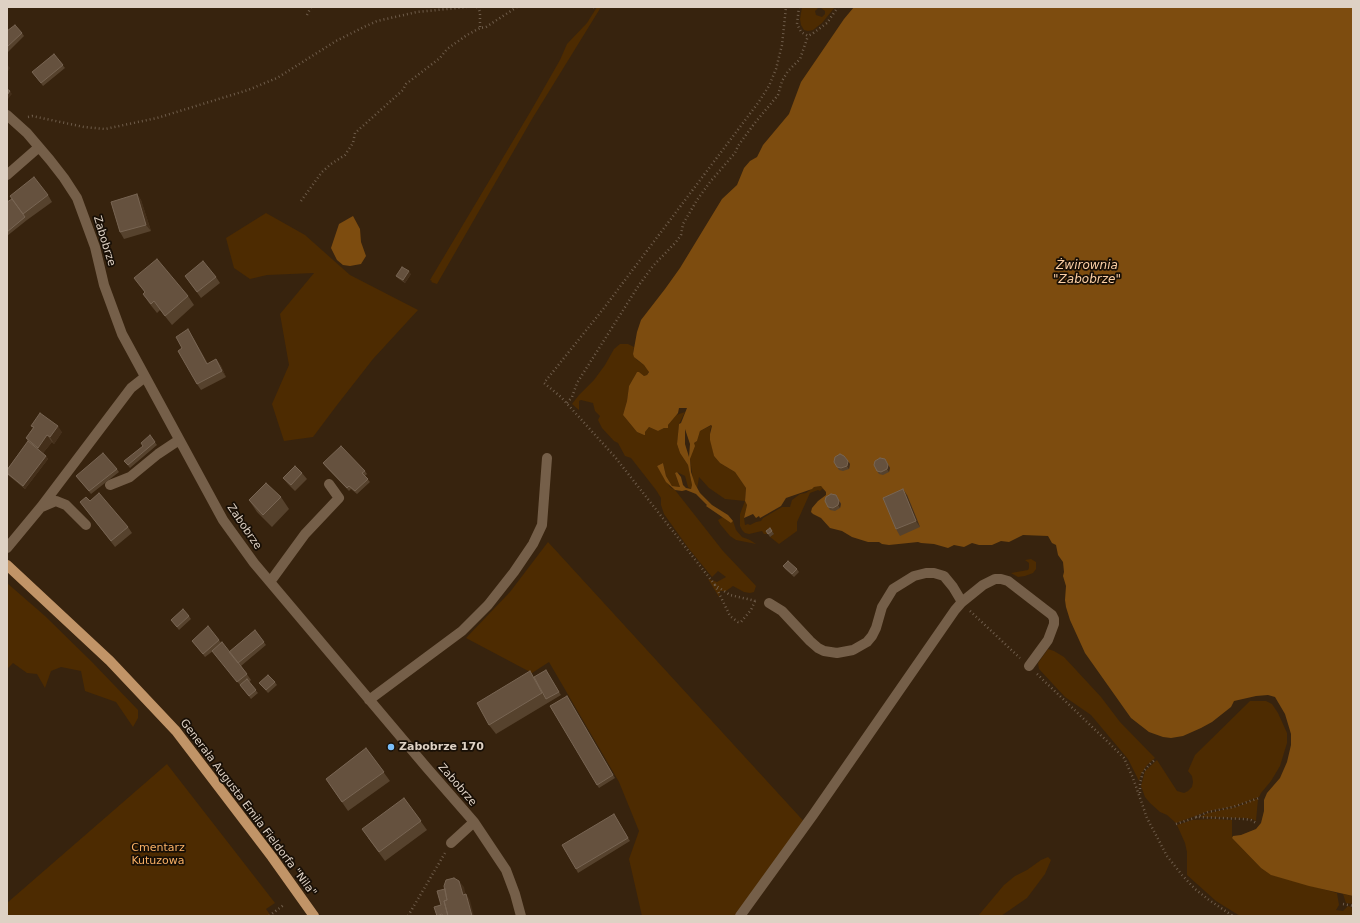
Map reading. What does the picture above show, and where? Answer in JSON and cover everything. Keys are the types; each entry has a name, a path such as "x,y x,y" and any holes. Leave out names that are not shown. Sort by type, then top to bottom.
{"main road":[{"name":"Generała Augusta Emila Fieldorfa \"Nila\"","path":"7,565 110,661 176,731 272,857 314,916"}],"street":[{"name":"Zabobrze","path":"11,119 39,147 64,178 77,198 95,247 104,285 122,334 223,520 243,549 270,582 474,822 506,870 521,916"},
{"path":"7,175 39,147"},
{"path":"7,548 41,507 132,388 146,377"},
{"path":"110,485 130,477 158,454 179,440"},
{"path":"369,700 462,631 488,605 514,572 533,544 542,524 547,458"},
{"path":"270,582 305,534 339,498 329,484"},
{"path":"41,507 56,501 66,505 86,525"},
{"path":"769,603 782,611 818,648 829,652 838,653 853,650 867,642 876,628 882,607 892,589 914,576 934,573 944,576 962,602"},
{"path":"741,914 813,815 962,602 983,585 994,579 1008,581 1052,615 1054,619 1052,632 1048,640 1029,666"},
{"path":"451,843 474,822"}],"path":[{"path":"306,15 311,7"},
{"path":"11,119 32,116 84,127 105,129 158,118 248,90 277,78 336,41 364,26 417,12 467,7"},
{"path":"477,7 480,13 480,28"},
{"path":"301,201 322,172 345,155 353,143 355,133 403,90 406,84 440,58 447,49 467,34 486,27 517,7"},
{"path":"754,601 751,610 741,622 738,622 730,616 716,586 615,457 567,403 553,389 544,383 604,308 758,103 769,86 776,69 782,46 786,7"},
{"path":"799,7 797,24 801,32 808,36"},
{"path":"567,403 572,397 577,384 635,291 653,266 681,235 684,222 697,200 710,182 735,153 738,146 754,124 778,95 779,89 786,74 800,59 808,36 827,23 838,7"},
{"path":"716,586 730,595 769,603"},
{"path":"962,602 970,612 1029,666 1124,758 1140,796 1147,818 1167,856 1195,889 1233,916"},
{"path":"1140,796 1140,782 1143,772 1156,759"},
{"path":"1176,824 1208,812 1233,807 1259,798"},
{"path":"1191,818 1245,819 1256,823"},
{"path":"408,916 451,843"},
{"path":"269,916 285,904"},
{"path":"1343,904 1353,906"}],"green space":[{"path":"597,7 601,7 532,119 437,284 431,282 432,281 430,280 560,60 567,44 587,23"},
{"path":"802,7 835,7 822,23 813,30 804,30 800,19","holes":["818,8 825,11 825,14 822,17 816,15 815,11"]},
{"path":"266,213 305,235 350,275 418,310 373,359 313,437 284,441 272,404 289,365 280,314 314,273 267,275 250,279 234,268 226,238"},
{"path":"620,344 628,344 634,347 633,354 649,371 647,375 644,376 637,372 629,386 623,415 637,432 644,435 649,427 658,431 667,428 676,415 685,412 679,424 677,444 680,453 688,465 692,485 691,489 688,487 685,476 677,472 675,473 680,487 672,486 666,476 663,463 657,466 670,487 675,490 723,551 756,586 754,592 744,592 733,586 726,591 720,591 719,597 708,579 717,582 726,577 718,571 712,577 689,549 664,514 661,505 661,498 656,490 631,458 625,456 618,443 614,441 602,428 598,420 600,416 595,411 593,403 581,400 579,401 579,410 572,404 594,380 614,349"},
{"path":"712,425 710,437 714,456 720,463 735,472 746,488 745,501 725,499 709,488 699,477 697,489 693,479 690,459 694,443 697,441 700,431"},
{"path":"821,486 825,490 822,489 820,491 818,490 810,493 797,522 797,531 779,544 770,537 774,534 764,534 762,531 749,534 742,530 740,526 740,514 745,501 747,505 744,518 745,525 750,525 761,521 763,518 782,507 790,507 792,500 814,487"},
{"path":"723,517 731,523 733,521 736,530 742,537 756,544 736,540 730,536 718,520"},
{"path":"548,542 809,827 745,916 642,916 629,859 639,831 619,782 549,662 532,673 466,638 510,592"},
{"path":"1031,559 1036,562 1036,569 1033,573 1018,577 1011,573 1028,570 1029,563 1025,560"},
{"path":"7,583 45,616 138,710 138,718 133,727 116,702 85,691 81,671 61,667 51,671 45,688 37,674 27,673 13,663 7,669"},
{"path":"1048,649 1064,657 1101,697 1120,722 1155,758 1147,765 1141,774 1139,781 1128,759 1091,715 1065,697 1039,669 1038,663"},
{"path":"1250,701 1266,701 1272,704 1287,733 1287,743 1280,766 1259,797 1235,806 1209,811 1176,823 1167,815 1160,812 1145,797 1141,786 1145,771 1157,760 1177,791 1184,793 1188,791 1192,787 1193,782 1192,776 1188,771 1195,755"},
{"name":"Cmentarz Kutuzowa","path":"167,764 275,903 266,909 271,916 7,916 7,903"},
{"path":"1258,799 1256,821 1245,818 1199,817 1208,813 1236,807"},
{"path":"1192,820 1232,820 1232,838 1261,868 1272,875 1337,893 1339,905 1336,910 1343,911 1348,906 1351,907 1353,909 1353,916 1240,916 1216,901 1187,875 1187,852 1185,843 1177,825"},
{"path":"1048,857 1051,860 1045,874 1027,898 1001,916 978,916 1004,885 1015,876"},
{"path":"1343,894 1353,896 1353,904 1346,903"}],"water":[{"name":"Żwirownia \"Zabobrze\"","path":"854,7 1353,7 1353,896 1309,886 1271,875 1261,868 1232,838 1233,836 1241,835 1256,829 1261,823 1264,811 1264,800 1267,793 1280,778 1287,762 1291,745 1291,734 1285,714 1275,697 1268,695 1256,696 1234,701 1231,707 1212,722 1183,736 1171,738 1149,732 1131,718 1085,653 1070,620 1066,607 1066,586 1063,576 1063,562 1058,555 1056,545 1052,543 1048,536 1023,535 1009,542 1001,541 992,545 979,545 972,543 964,547 954,545 948,548 918,542 889,545 879,542 868,542 852,537 842,531 830,528 821,518 811,512 812,508 818,501 826,495 826,492 821,486 814,487 786,498 781,506 760,518 759,516 756,518 753,514 744,518 747,505 745,501 746,488 735,472 720,463 714,456 710,440 711,425 700,431 697,441 694,443 695,446 690,459 691,472 700,493 712,505 728,515 733,521 731,523 706,506 707,505 696,494 686,490 675,490 666,482 657,466 663,463 666,476 672,486 680,487 675,473 677,472 681,477 683,485 686,488 691,489 692,485 688,465 680,453 677,444 679,424 681,423 687,408 679,408 678,413 668,425 668,428 658,431 649,427 645,432 645,435 637,432 623,415 629,386 637,372 644,376 649,372 644,365 634,357 633,354 641,320 680,268 722,199 737,185 744,168 750,161 757,157 763,145 789,114 801,82 844,19","holes":["685,429 690,444 689,457 685,444"]},
{"path":"353,216 360,229 361,242 366,256 361,264 350,266 343,265 337,260 331,248 339,224"}],"building":[{"path":"15,25 22,33 7,47 7,31"},
{"path":"54,54 63,65 41,83 32,72"},
{"path":"34,177 48,195 23,214 10,196"},
{"path":"137,194 146,225 120,232 111,202"},
{"path":"12,199 25,217 7,232 7,202"},
{"path":"157,259 188,296 165,316 154,301 151,304 143,294 145,292 134,278"},
{"path":"203,261 216,277 197,292 185,276"},
{"path":"402,267 409,271 403,280 396,276"},
{"path":"188,329 207,364 216,359 222,371 197,384 178,351 182,348 176,337"},
{"path":"40,413 58,426 50,437 47,435 38,448 26,438 34,427 31,426"},
{"path":"150,435 155,442 128,465 124,461 143,446 141,443"},
{"path":"28,441 46,456 23,486 7,473 7,470"},
{"path":"341,446 365,471 362,473 368,479 355,491 349,486 347,488 323,463"},
{"path":"103,453 117,469 89,491 76,476"},
{"path":"840,454 848,461 847,466 841,468 837,467 834,462 835,457"},
{"path":"880,458 885,459 888,465 887,469 881,472 877,471 874,465 875,461"},
{"path":"295,466 302,473 291,485 283,478"},
{"path":"266,483 281,497 263,515 249,500"},
{"path":"903,489 916,521 896,529 883,498"},
{"path":"99,493 128,527 111,541 80,502 86,497 90,501"},
{"path":"831,494 836,495 839,501 838,505 833,508 828,507 825,501 826,497"},
{"path":"770,528 772,531 768,534 766,531"},
{"path":"788,561 797,569 792,574 783,566"},
{"path":"183,609 189,616 177,627 171,620"},
{"path":"208,626 219,640 203,654 192,641"},
{"path":"255,630 264,642 238,663 229,652"},
{"path":"222,642 247,674 237,682 212,651"},
{"path":"546,670 559,692 546,699 534,677"},
{"path":"530,671 542,693 489,725 477,703"},
{"path":"268,675 275,682 266,690 259,683"},
{"path":"247,679 256,690 249,696 240,685"},
{"path":"567,696 613,775 597,785 550,706"},
{"path":"366,748 384,772 342,802 326,779"},
{"path":"404,798 421,821 379,852 362,829"},
{"path":"614,814 628,838 576,869 562,845"},
{"path":"454,878 459,881 463,895 466,894 472,916 448,916 444,901 447,900 444,886 446,880"},
{"path":"445,889 447,900 444,901 448,916 443,916 442,914 437,916 434,907 441,905 437,891"}],"place":[{"name":"Zabobrze 170","path":"391,747"}]}
